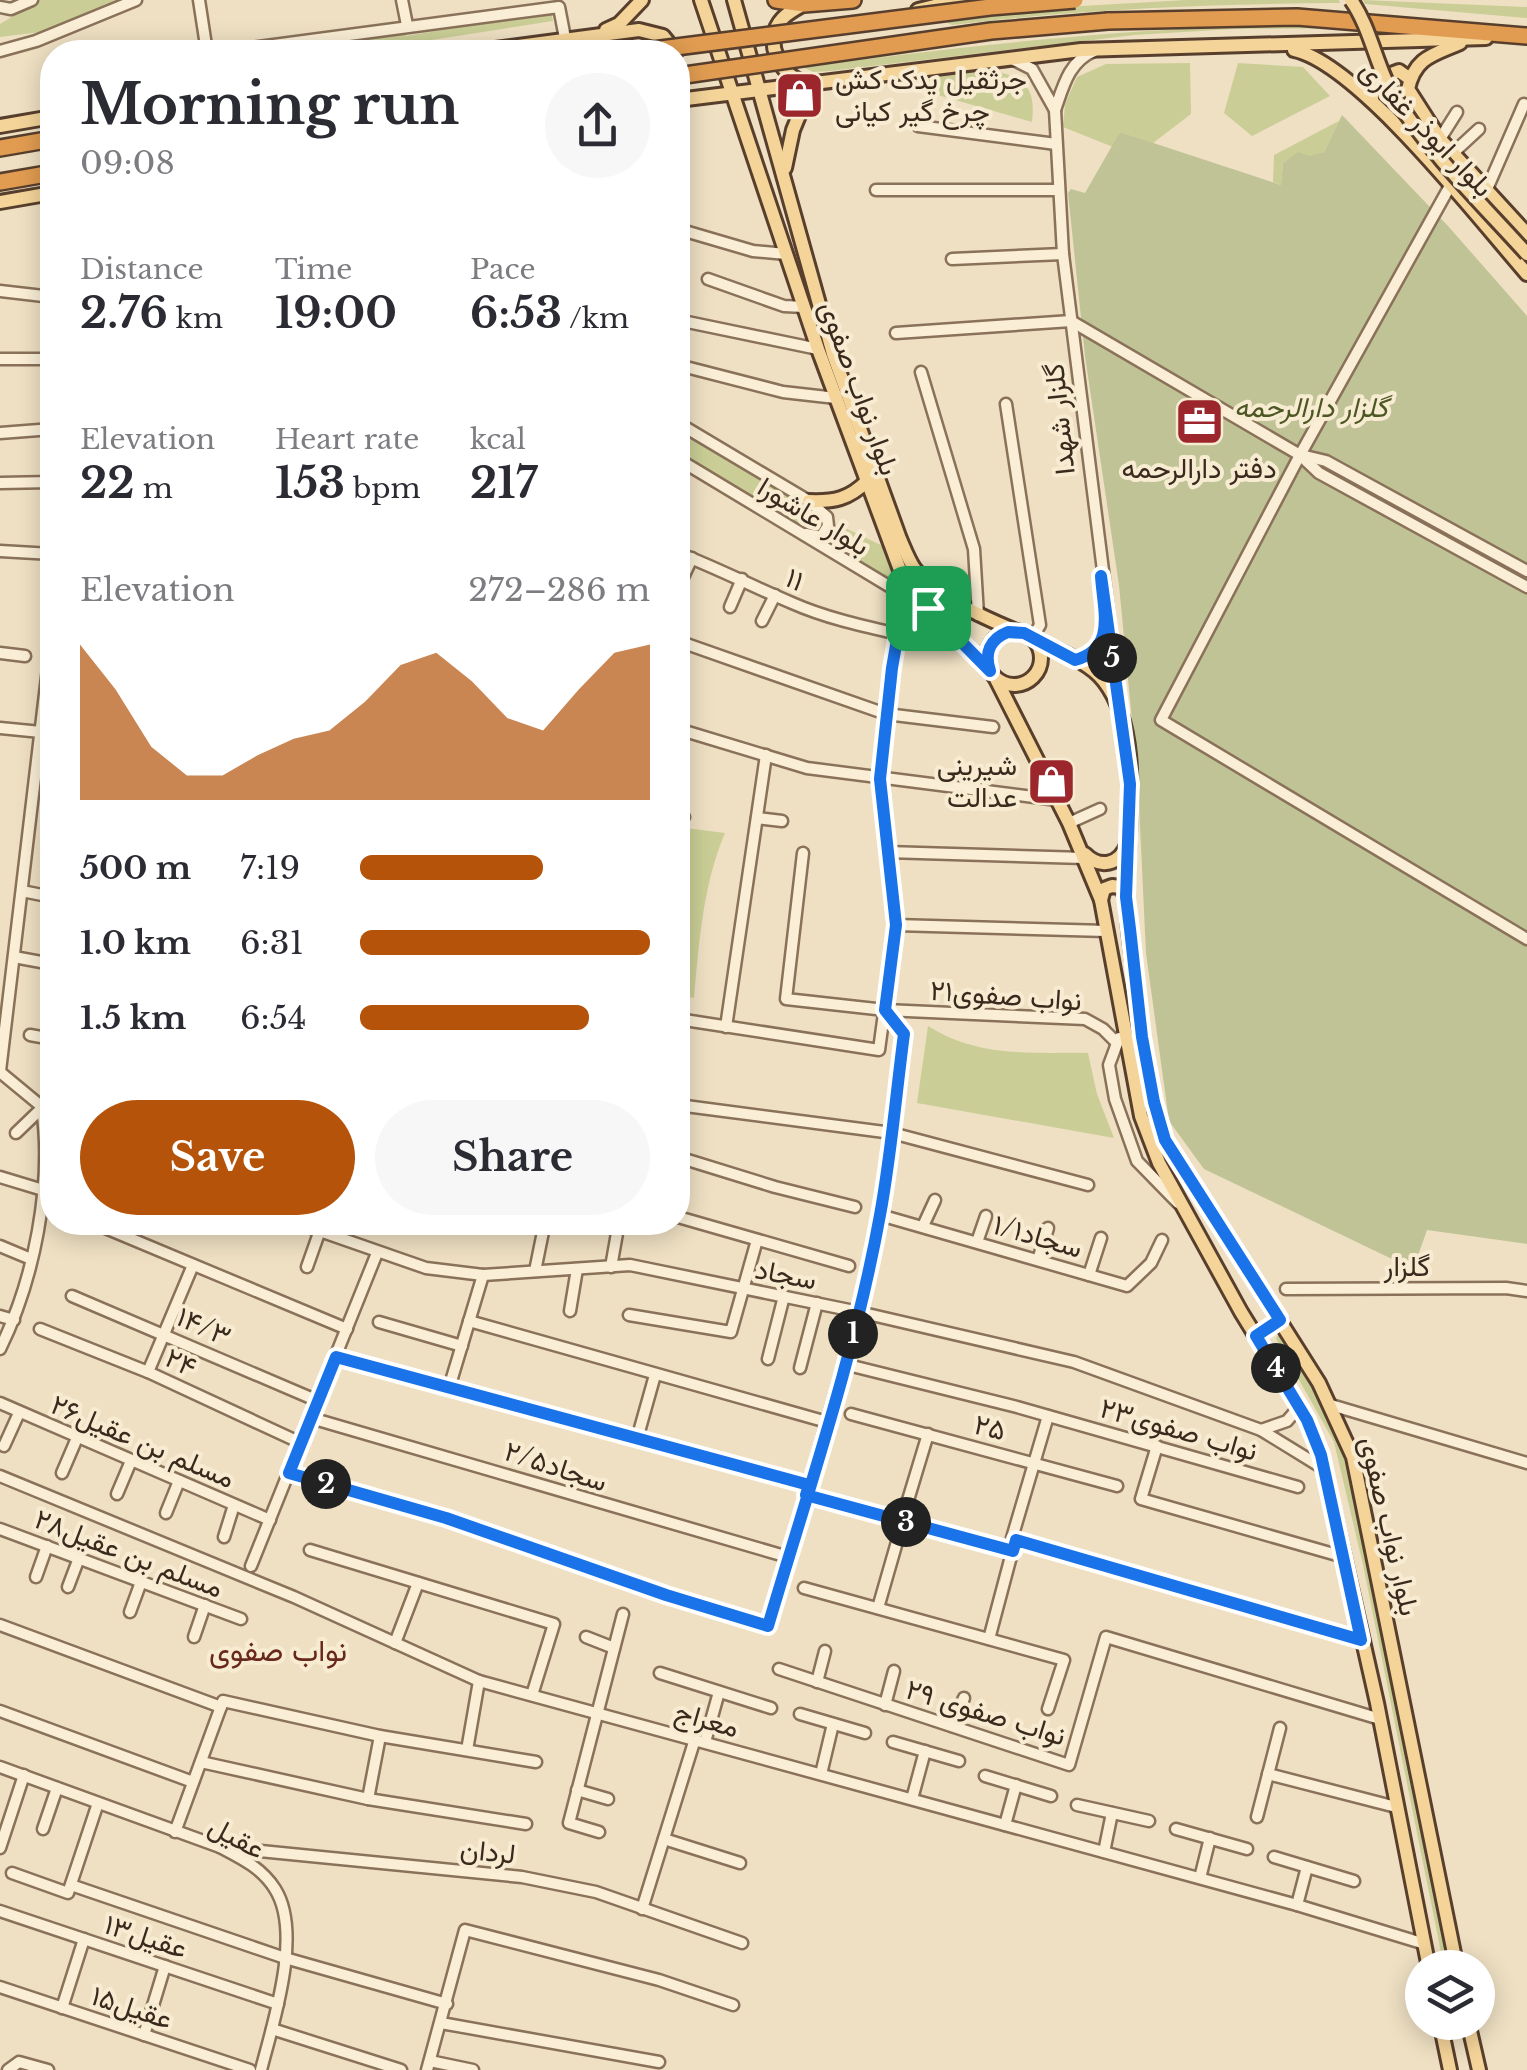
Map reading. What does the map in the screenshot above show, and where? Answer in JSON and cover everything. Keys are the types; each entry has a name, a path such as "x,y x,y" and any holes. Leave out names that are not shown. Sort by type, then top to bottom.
{"highway":[{"path":"776,0 804,4 853,0"},
{"path":"690,45 1075,0"},
{"path":"690,75 991,31 1108,22 1297,17 1520,35"},
{"path":"0,148 40,141"},
{"path":"0,182 40,175"}],"main road":[{"path":"597,34 619,24 642,0"},
{"name":"بلوار نواب صفوی","path":"701,0 818,349 900,570 928,608 993,675 1069,823 1100,900 1149,1139 1314,1436 1326,1470 1426,1950"},
{"name":"بلوار نواب صفوی","path":"734,0 833,354 900,539 914,568 978,615 1016,631"},
{"path":"870,22 960,0"},
{"path":"1351,0 1393,94 1414,126 1527,254"},
{"path":"804,4 783,18 774,33 774,43 786,74 812,84"},
{"path":"553,40 650,31 668,40"},
{"path":"690,98 1098,49 1466,40 1520,35"},
{"name":"بلوار ابوذر غفاری","path":"1466,40 1426,58 1412,71 1408,89 1452,154 1527,234"},
{"name":"بلوار ابوذر غفاری","path":"1272,45 1311,53 1372,101 1527,274"},
{"path":"1372,101 1372,89 1385,75 1400,71 1410,79"},
{"path":"784,175 793,130 812,84"},
{"path":"0,126 40,119"},
{"path":"0,202 40,196"},
{"path":"798,290 813,286"},
{"path":"809,501 834,502 853,494 867,481"},
{"path":"1032,638 1040,652 1039,669 1034,676 1020,685 1003,684 993,675 986,655 989,647 1000,635 1016,631 1032,638 1075,660 1101,677 1123,722"},
{"name":"بلوار نواب صفوی","path":"1123,722 1131,809 1126,897 1142,1037 1159,1124 1165,1140 1330,1405 1355,1466 1453,1950"},
{"path":"1082,853 1096,863 1120,858 1126,848 1131,809"},
{"path":"1100,900 1104,889 1112,886 1120,888 1126,897"},
{"path":"1256,1336 1280,1320"},
{"path":"1444,2040 1450,2070"},
{"path":"1472,2040 1479,2070"}],"street":[{"path":"4,10 32,0"},
{"path":"0,48 36,41 136,0"},
{"path":"199,0 205,40"},
{"path":"402,0 407,25"},
{"path":"304,40 558,7 565,38"},
{"name":"گلزار شهدا","path":"1098,49 1083,55 1070,71 1055,110 1056,144 1063,254 1101,576 1123,722"},
{"name":"گلزار شهدا","path":"1006,58 1032,69 1055,110"},
{"path":"1487,189 1524,104"},
{"path":"1440,139 1457,112"},
{"path":"918,126 1056,144"},
{"path":"1452,154 1479,129"},
{"path":"1450,186 1300,455 1161,720 1527,938"},
{"path":"876,190 1058,190"},
{"path":"690,232 754,250 786,254"},
{"path":"952,259 1063,254"},
{"path":"708,279 784,306 804,307"},
{"path":"0,291 40,296"},
{"path":"896,333 1071,321 1300,455 1319,473 1527,587"},
{"path":"690,322 818,349"},
{"path":"0,359 40,359"},
{"path":"690,368 783,392 836,398"},
{"path":"922,372 974,548 978,615"},
{"path":"1006,404 1040,624 1032,638"},
{"name":"بلوار عاشورا","path":"690,430 809,501"},
{"path":"0,433 40,431"},
{"path":"1300,455 1326,461 1527,571"},
{"name":"بلوار عاشورا","path":"690,467 928,608"},
{"path":"0,483 40,482"},
{"path":"795,531 816,537 827,531 826,518 809,501"},
{"path":"0,551 40,553"},
{"path":"690,562 692,558"},
{"name":"۱۱","path":"692,558 852,624 898,634"},
{"path":"1075,660 1093,654 1103,640 1101,576"},
{"path":"730,607 742,578"},
{"path":"762,620 775,595"},
{"path":"690,1021 879,1050 896,925 880,779 898,634 911,600"},
{"path":"690,645 886,714 994,727"},
{"path":"0,653 25,656"},
{"path":"0,728 40,736 0,1071 40,1106"},
{"path":"690,733 806,768 1057,800"},
{"path":"726,1027 766,756"},
{"path":"1069,823 1100,809"},
{"path":"757,818 782,821"},
{"name":"۲۱نواب صفوی","path":"803,852 786,1000 885,1010 1085,1019 1103,1029 1116,1043"},
{"path":"888,852 1007,857 1082,853"},
{"path":"735,865 749,868"},
{"path":"22,891 40,895"},
{"path":"726,917 742,919"},
{"path":"896,925 1106,931"},
{"path":"14,957 40,962"},
{"path":"718,968 734,971"},
{"path":"289,1473 446,1518 768,1626 859,1312 880,1215 904,1034 885,1010"},
{"path":"1125,1029 1109,1065 1138,1161 1156,1184 1184,1208"},
{"path":"30,1035 40,1037"},
{"path":"690,1106 892,1132 1088,1185"},
{"path":"16,1132 40,1117"},
{"path":"690,1160 854,1207"},
{"path":"0,1177 40,1187"},
{"path":"923,1226 935,1200"},
{"name":"۱/۱سجاد","path":"880,1215 1126,1286 1150,1263 1162,1240"},
{"path":"978,1242 986,1216"},
{"path":"0,1349 14,1320 40,1220"},
{"path":"690,1220 849,1266"},
{"path":"1038,1260 1048,1228"},
{"path":"122,1235 347,1329"},
{"path":"308,1267 318,1235"},
{"name":"سجاد","path":"325,1235 426,1268 483,1274 630,1266 859,1312 1074,1362 1261,1430 1326,1470"},
{"path":"535,1271 542,1235"},
{"path":"611,1267 617,1235"},
{"path":"1089,1275 1101,1238"},
{"path":"629,1314 731,1332 758,1240"},
{"path":"0,1246 31,1259"},
{"path":"252,1566 377,1253"},
{"path":"148,1372 193,1265"},
{"path":"570,1311 577,1269"},
{"path":"449,1388 483,1274"},
{"name":"گلزار","path":"1286,1289 1527,1291"},
{"name":"۱۴/۳","path":"72,1296 318,1400"},
{"path":"768,1359 784,1296"},
{"path":"800,1368 817,1303"},
{"path":"0,1316 14,1320"},
{"path":"469,1321 827,1422"},
{"path":"378,1322 462,1346"},
{"name":"۲۴","path":"40,1329 148,1372 301,1443"},
{"path":"336,1357 1361,1640"},
{"name":"۲۳نواب صفوی","path":"844,1364 1298,1486"},
{"path":"637,1439 654,1375"},
{"name":"مسلم بن عقیل۲۶","path":"0,1403 270,1520"},
{"path":"1330,1405 1527,1463"},
{"path":"1261,1430 1287,1421 1299,1407"},
{"path":"4,1446 19,1413"},
{"name":"۲۵","path":"850,1414 1117,1486"},
{"path":"989,1640 1048,1416"},
{"name":"۲/۵سجاد","path":"311,1418 788,1557"},
{"path":"878,1608 928,1434"},
{"path":"62,1473 77,1438"},
{"path":"1157,1446 1141,1500 1344,1557"},
{"path":"117,1494 131,1460"},
{"name":"معراج","path":"0,1476 294,1597 479,1681 1200,1878 1425,1944"},
{"path":"166,1513 179,1481"},
{"path":"224,1537 234,1504"},
{"name":"مسلم بن عقیل۲۸","path":"0,1529 242,1619"},
{"path":"36,1578 47,1546"},
{"path":"310,1550 554,1624 532,1695"},
{"path":"68,1587 79,1558"},
{"path":"130,1612 141,1582"},
{"path":"395,1643 418,1582"},
{"path":"804,1588 1064,1660 1048,1709"},
{"path":"194,1637 205,1606"},
{"path":"599,1832 569,1823 623,1614"},
{"path":"0,1625 221,1707"},
{"path":"586,1637 614,1648"},
{"name":"نواب صفوی ۲۹","path":"779,1669 1070,1765 1106,1638 1380,1719"},
{"path":"818,1682 825,1651"},
{"path":"885,1704 894,1671"},
{"path":"660,1673 771,1708"},
{"path":"467,1750 479,1681"},
{"path":"642,1908 719,1692"},
{"path":"952,1726 964,1698"},
{"path":"175,1832 223,1702 380,1736 536,1762"},
{"path":"0,1710 194,1782"},
{"path":"800,1714 865,1732"},
{"path":"822,1774 833,1724"},
{"path":"1257,1817 1280,1728"},
{"path":"368,1800 380,1736"},
{"path":"893,1742 960,1761"},
{"path":"912,1799 925,1751"},
{"path":"201,1762 368,1800 526,1824"},
{"name":"عقیل","path":"0,1766 220,1847 253,1864 276,1890 285,1924 285,1958 262,2070"},
{"path":"1268,1774 1396,1807"},
{"path":"0,1848 24,1776"},
{"path":"985,1776 1051,1796"},
{"path":"1006,1825 1016,1785"},
{"path":"42,1828 57,1788"},
{"path":"577,1790 608,1799"},
{"path":"69,1889 98,1803"},
{"path":"1077,1805 1149,1821"},
{"path":"1104,1852 1112,1813"},
{"path":"1176,1829 1247,1849"},
{"path":"664,1838 740,1863"},
{"path":"1200,1878 1210,1838"},
{"name":"لردان","path":"220,1847 522,1877 596,1892 742,1943"},
{"path":"1274,1857 1354,1881"},
{"path":"1297,1905 1307,1867"},
{"path":"12,1873 447,2004"},
{"name":"عقیل۱۳","path":"0,1911 278,2004"},
{"path":"473,2070 428,2065 465,1930 660,1980 733,2004"},
{"path":"62,2008 84,1939"},
{"path":"144,2035 165,1966"},
{"name":"عقیل۱۵","path":"0,1987 250,2070"},
{"path":"442,2023 659,2062"},
{"path":"272,2029 401,2070"},
{"path":"0,2067 8,2070 19,2062 48,2070"}],"green space":[{"path":"40,0 125,0 41,32 0,37 0,24"},
{"path":"1186,0 1340,3 1146,8 952,25 946,22 1029,9"},
{"path":"1363,0 1527,7 1527,18 1365,4"},
{"path":"551,12 553,21 432,40 349,40 404,32 406,36"},
{"path":"1326,24 1355,28 1135,35 830,71 813,72 803,67 1064,38"},
{"path":"1190,63 1191,114 1153,143 1120,132 1113,147 1063,127 1065,104 1077,77 1106,64"},
{"path":"1238,63 1303,67 1330,96 1252,136 1224,113"},
{"path":"993,70 1026,86 1032,100 1032,122 910,87 931,78"},
{"name":"گلزار دارالرحمه","path":"1342,115 1527,316 1527,1244 1427,1230 1415,1264 1392,1259 1204,1169 1169,1121 1146,953 1138,783 1119,585 1085,356 1068,193 1071,189 1085,193 1120,132 1281,185 1283,163 1298,152 1310,156 1324,152"},
{"path":"1339,121 1324,152 1310,157 1298,153 1283,163 1281,185 1273,182 1274,155"},
{"path":"690,437 821,518 820,529 806,529 690,458"},
{"path":"839,525 885,547 895,568 891,580 830,544 838,537"},
{"path":"690,829 725,833 707,893 694,998 690,997"},
{"path":"928,1026 966,1044 986,1048 1088,1053 1097,1094 1114,1138 917,1103"},
{"path":"1281,1336 1322,1399 1348,1455 1450,1950 1441,1950 1363,1565 1334,1442 1276,1339"}],"place":[{"name":"جرثقیل یدک کش چرخ گیر کیانی","path":"800,95"},
{"name":"دفتر دارالرحمه","path":"1199,421"},
{"name":"شیرینی عدالت","path":"1052,781"}],"district":[{"name":"نواب صفوی","path":"278,1651"}],"route":[{"path":"928,608 911,600 898,634 880,779 896,925 885,1010 904,1034 880,1215 859,1312 809,1485 788,1557 768,1626 666,1595 446,1518 289,1473 336,1357 809,1485 806,1495 1013,1551 1016,1540 1361,1640 1321,1455 1307,1420 1256,1336 1280,1320 1165,1140 1159,1124 1142,1037 1126,897 1130,784 1101,576 1103,640 1093,654 1075,660 1024,633 1008,632 989,647 986,655 990,671 928,608"}]}
